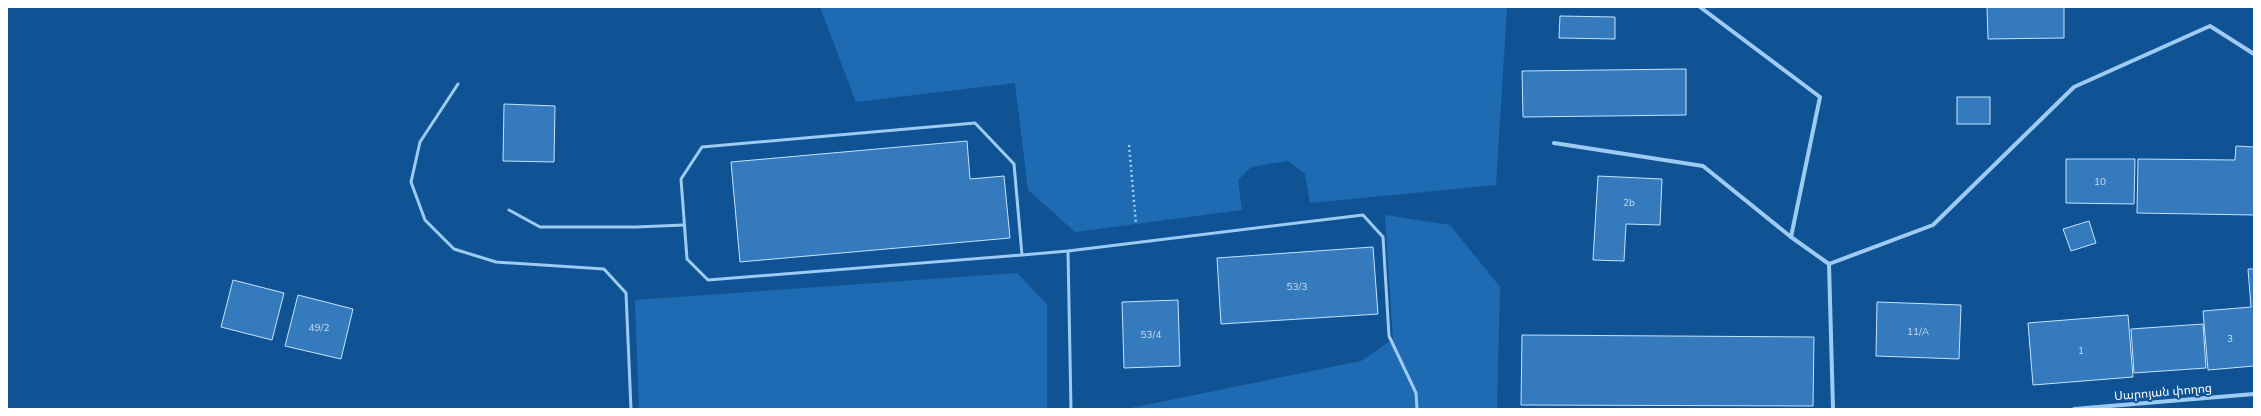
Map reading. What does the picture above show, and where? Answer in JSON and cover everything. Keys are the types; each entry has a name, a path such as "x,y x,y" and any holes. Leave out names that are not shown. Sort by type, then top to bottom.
{"street":[{"path":"1700,7 1820,97 1791,237"},
{"path":"1829,264 1933,225 2074,87 2210,26 2254,54"},
{"path":"1554,142 1704,166 1791,237 1829,264"},
{"path":"1829,264 1833,409"},
{"name":"Սարոյան փողոց","path":"2074,409 2254,394"}],"lane":[{"path":"458,84 420,142 411,182 425,220 454,249 496,262 604,269 626,293 631,409"},
{"path":"1022,255 1014,164 975,123 702,146 681,179 688,259 708,280 1022,255 1068,251 1363,215 1383,237 1389,336 1416,393 1416,409"},
{"path":"510,210 540,227 636,227 684,225"},
{"path":"1068,251 1071,409"}],"path":[{"path":"1130,145 1137,225"}],"shaded area":[{"path":"820,7 1507,7 1496,185 1310,203 1305,174 1288,161 1251,167 1238,180 1242,210 1075,232 1028,190 1015,83 856,102"},
{"path":"1385,215 1450,225 1500,287 1497,409 1126,409 1361,361 1393,339"},
{"path":"1017,273 1047,304 1047,409 639,409 635,300"}],"building":[{"path":"1987,7 2064,7 2064,38 1988,39"},
{"path":"1560,16 1615,17 1615,39 1559,38"},
{"path":"1686,69 1686,115 1523,117 1522,71"},
{"path":"1957,97 1990,97 1990,124 1957,124"},
{"path":"504,104 555,106 554,162 503,161"},
{"path":"967,141 970,179 1004,176 1010,238 740,262 731,162"},
{"path":"2236,146 2254,147 2254,215 2137,213 2138,159 2235,160"},
{"path":"2066,159 2135,159 2134,204 2066,203"},
{"path":"1598,176 1662,179 1660,225 1626,224 1624,261 1593,260"},
{"path":"2089,221 2096,243 2071,251 2063,229"},
{"path":"1373,247 1378,314 1221,324 1217,258"},
{"path":"2248,269 2254,269 2254,366 2208,370 2203,311 2251,307"},
{"path":"233,280 284,293 272,340 221,327"},
{"path":"298,295 353,309 341,359 285,346"},
{"path":"1178,300 1180,366 1124,368 1122,302"},
{"path":"1877,302 1961,305 1959,359 1876,356"},
{"path":"2128,315 2133,377 2033,385 2028,323"},
{"path":"2203,324 2206,368 2134,373 2131,329"},
{"path":"1522,335 1814,337 1813,406 1521,405"}]}
